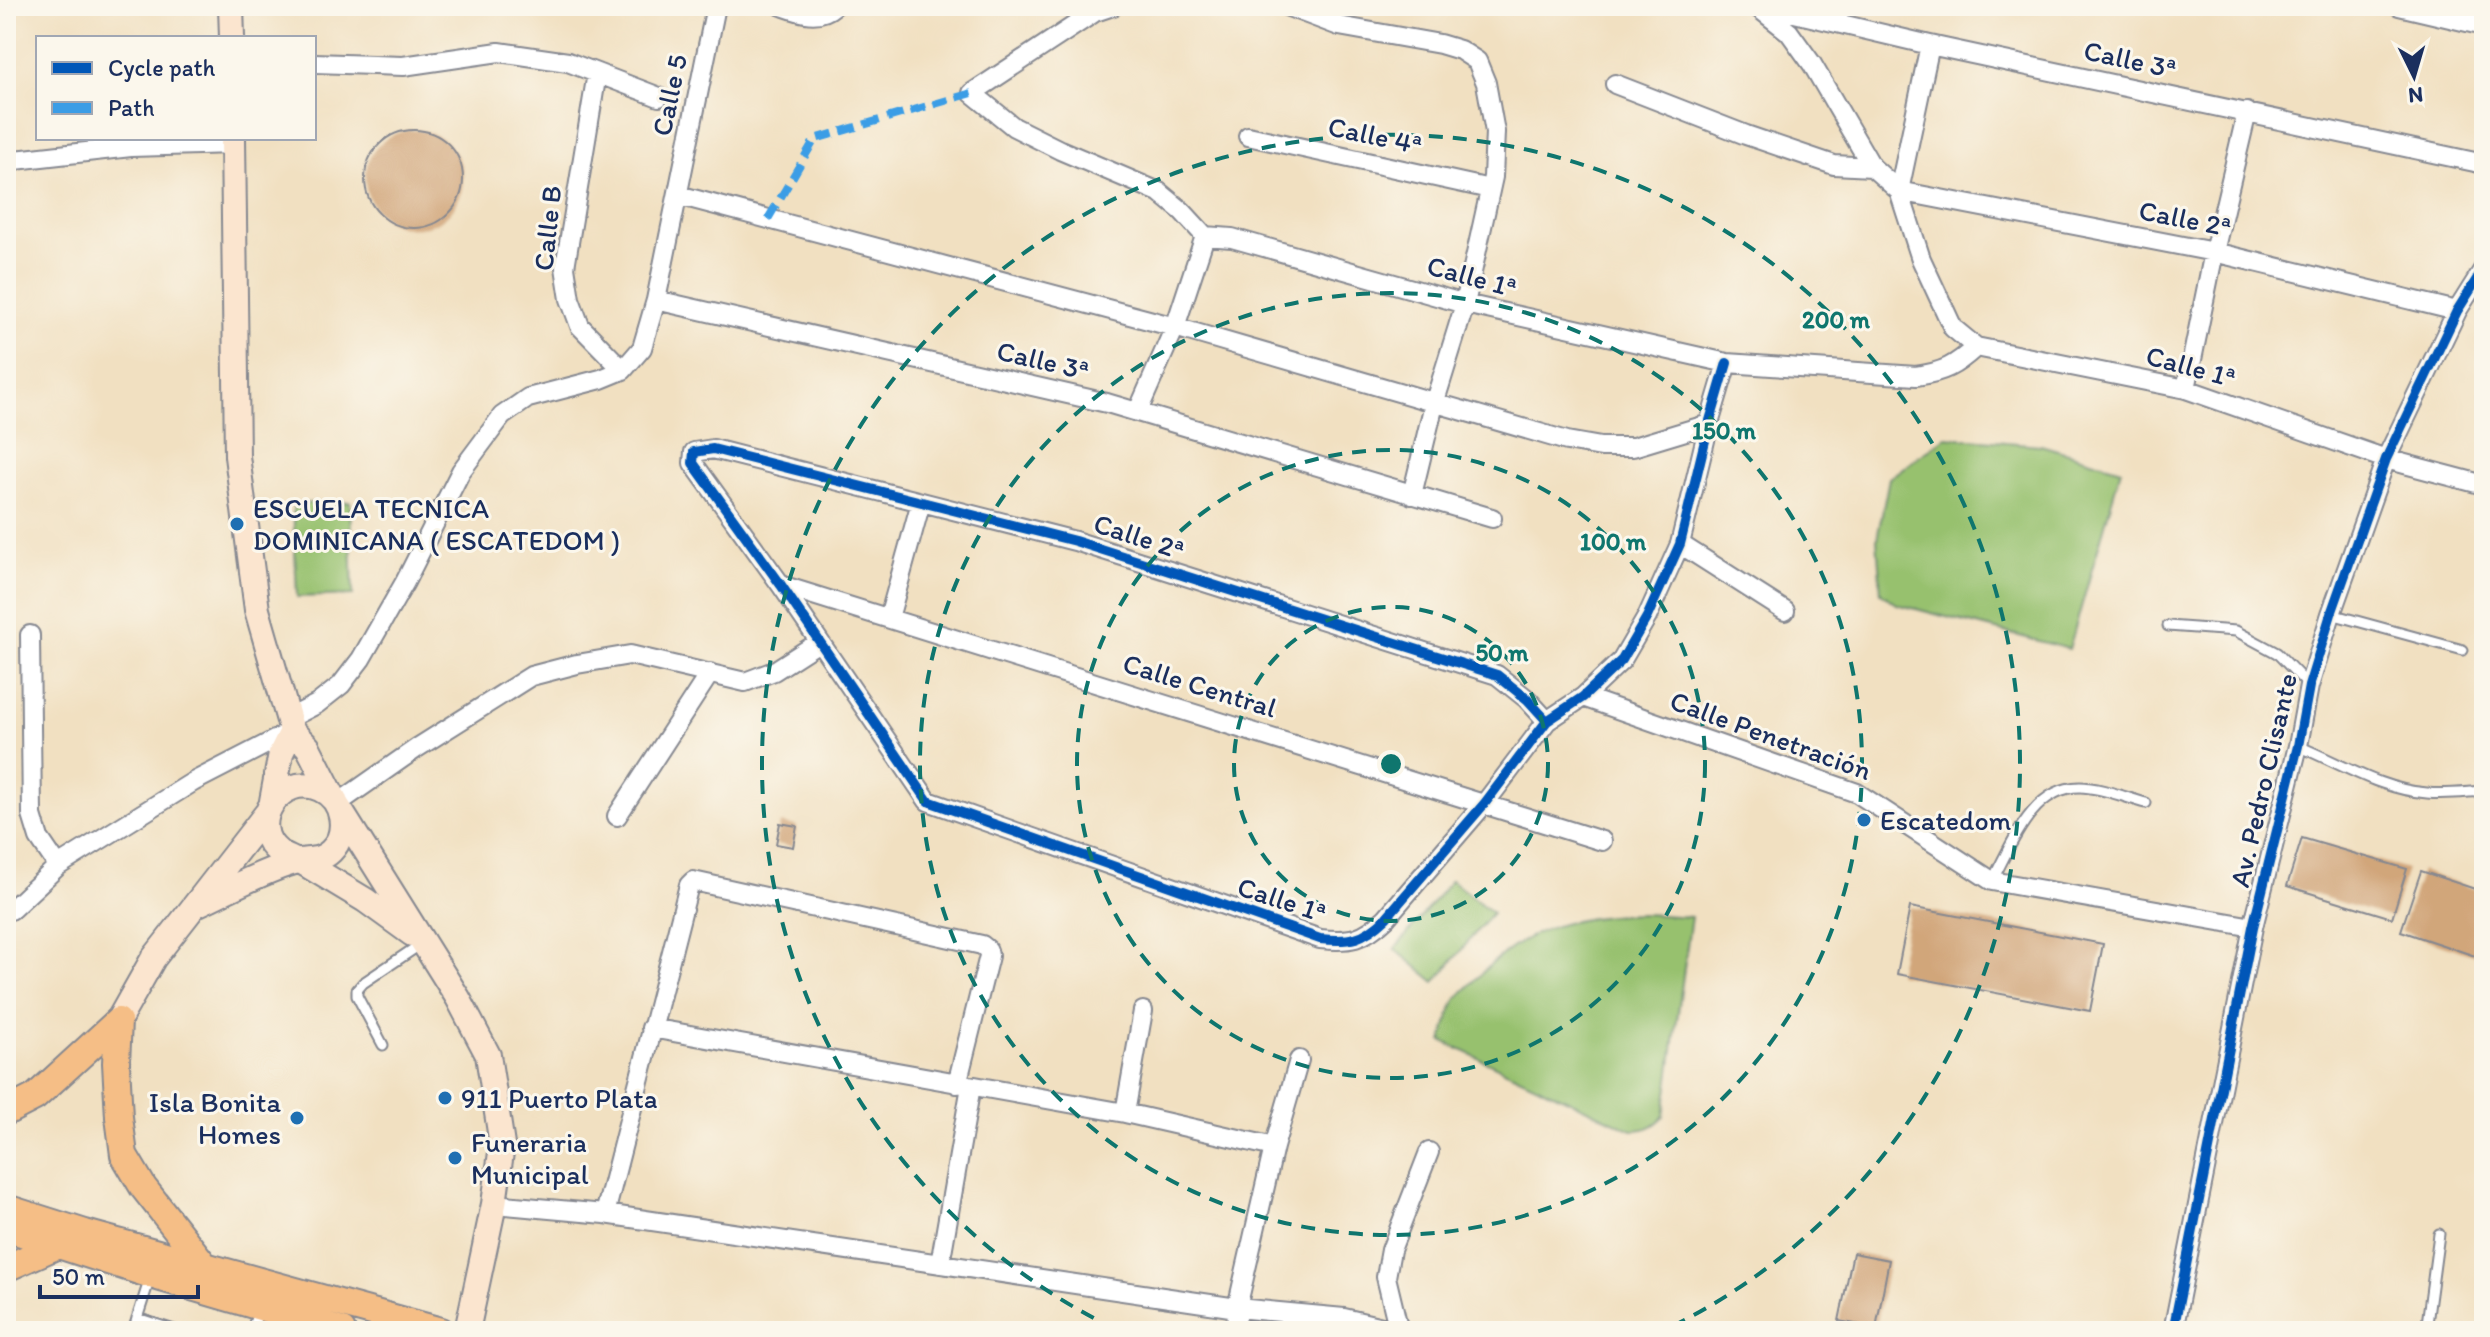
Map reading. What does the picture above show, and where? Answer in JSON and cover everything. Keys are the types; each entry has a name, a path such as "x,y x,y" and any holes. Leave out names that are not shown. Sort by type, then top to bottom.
{"main road":[{"path":"6,1112 35,1097 118,1021"},
{"path":"118,1021 116,1063 124,1155 143,1187 205,1266"},
{"path":"6,1208 85,1233 441,1331"},
{"path":"6,1228 151,1275 256,1320 342,1331"},
{"path":"6,1268 60,1244"}],"street":[{"path":"231,6 232,36"},
{"name":"Calle 5","path":"623,370 642,348 656,300 716,6"},
{"path":"782,6 809,15 829,11 834,6"},
{"path":"1113,6 1095,12 972,93 1014,127 1159,192 1205,236 1175,327 1138,411"},
{"path":"1286,6 1339,26 1460,50 1477,61 1486,83 1495,132 1493,177 1465,304 1434,404 1412,495"},
{"path":"1756,6 1789,32 1812,64 1872,167 1899,191"},
{"name":"Calle 3ª","path":"1765,6 1930,45 2484,164"},
{"path":"2399,6 2484,26"},
{"path":"1930,45 1899,191 1921,259 1953,328 1976,347"},
{"path":"316,63 403,66 499,52 568,62 659,97"},
{"name":"Calle B","path":"597,73 565,267 570,299 580,326 623,370"},
{"path":"1615,84 1834,165 1872,167"},
{"path":"2186,389 2247,112"},
{"name":"Calle 4ª","path":"1248,136 1490,189"},
{"path":"6,161 131,147 233,141 237,456 257,610 291,725 308,747 337,804 458,998 488,1055 502,1145 494,1204 467,1331"},
{"name":"Calle 2ª","path":"1899,191 2214,252 2457,311"},
{"path":"678,195 1175,327 1567,441 1601,447 1633,447 1709,424"},
{"name":"Calle 1ª","path":"1205,236 1232,238 1465,304 1727,363 1916,376 1941,372 1958,364 1976,347 2186,389 2386,459 2484,485"},
{"name":"Av. Pedro Clisante","path":"2173,1331 2253,927 2298,746 2309,686 2386,459 2457,311 2484,268"},
{"name":"Calle 3ª","path":"656,300 1138,411 1492,518"},
{"name":"Calle 1ª","path":"694,452 693,463 781,585 928,801 1320,939 1346,941 1371,932 1485,803 1547,721 1583,697 1622,660 1647,617 1680,544 1727,363"},
{"path":"11,910 58,866 291,725 341,685 361,659 405,582 461,471 502,416 528,398 601,379 623,370"},
{"name":"Calle 2ª","path":"694,452 713,449 1075,541 1497,675 1527,699 1547,721"},
{"path":"889,618 921,502"},
{"path":"1680,544 1785,611"},
{"name":"Calle Central","path":"781,585 1602,841"},
{"path":"30,635 32,815 39,838 58,866"},
{"path":"337,804 417,748 531,676 630,655 745,682 774,671 819,642"},
{"path":"617,816 710,673"},
{"name":"Calle Penetración","path":"1583,697 1857,793 1992,881 2253,927"},
{"path":"291,725 281,753 266,834 277,851 365,900 424,942"},
{"path":"118,1021 153,959 283,791 296,786 311,786 324,791 337,804 342,823 339,839 331,851 317,860 298,862 196,905"},
{"path":"605,1214 689,885 699,881 982,945 988,950 964,1085 940,1264"},
{"path":"1125,1113 1143,1011"},
{"path":"651,1028 1125,1113 1274,1147"},
{"path":"1236,1331 1237,1308 1274,1147 1299,1060"},
{"path":"494,1204 605,1214 1237,1308 1344,1318 1399,1331 1386,1277 1391,1250 1429,1152"}],"lane":[{"path":"2331,614 2463,650"},
{"path":"2168,626 2236,631 2277,653 2309,686"},
{"path":"2298,746 2385,784 2426,793 2484,791"},
{"path":"1992,881 2027,817 2038,804 2051,796 2067,788 2083,787 2146,803"},
{"path":"383,1045 357,996 357,990 424,942"},
{"path":"2426,1331 2439,1234"},
{"path":"133,1331 151,1275"},
{"path":"137,1318 177,1331"}],"green space":[{"path":"1946,437 2041,445 2121,469 2069,649 1897,604 1881,593 1877,539 1889,478"},
{"path":"350,502 353,595 297,597 293,504"},
{"path":"1451,880 1492,913 1435,982 1395,949"},
{"path":"1644,914 1691,917 1664,1116 1653,1125 1632,1130 1442,1041 1458,997 1514,946 1533,935 1574,921"}],"building":[{"path":"414,130 433,134 449,144 459,160 463,179 459,198 449,214 433,224 414,228 395,224 379,214 369,198 365,179 369,160 379,144 395,134"},
{"path":"780,823 797,826 793,847 776,844"},
{"path":"2302,838 2407,869 2392,918 2287,886"},
{"path":"2421,871 2484,892 2484,959 2401,931"},
{"path":"1910,907 2103,944 2090,1011 1897,974"},
{"path":"1853,1253 1889,1260 1876,1328 1839,1321"}],"marked path":[{"path":"768,219 815,139 972,93"}],"cycle path":[{"path":"2173,1331 2253,927 2298,746 2309,686 2386,459 2457,311 2484,268"},
{"path":"1547,721 1527,699 1497,675 1075,541 713,449 694,452 693,463 781,585 928,801 1320,939 1340,940 1363,935 1386,918 1485,803 1547,721 1583,697 1622,660 1647,617 1680,544 1727,363"}],"place":[{"name":"ESCUELA TECNICA DOMINICANA ( ESCATEDOM )","path":"237,524"},
{"name":"Escatedom","path":"1864,820"},
{"name":"911 Puerto Plata","path":"445,1098"},
{"name":"Isla Bonita Homes","path":"297,1118"},
{"name":"Funeraria Municipal","path":"455,1158"}]}
